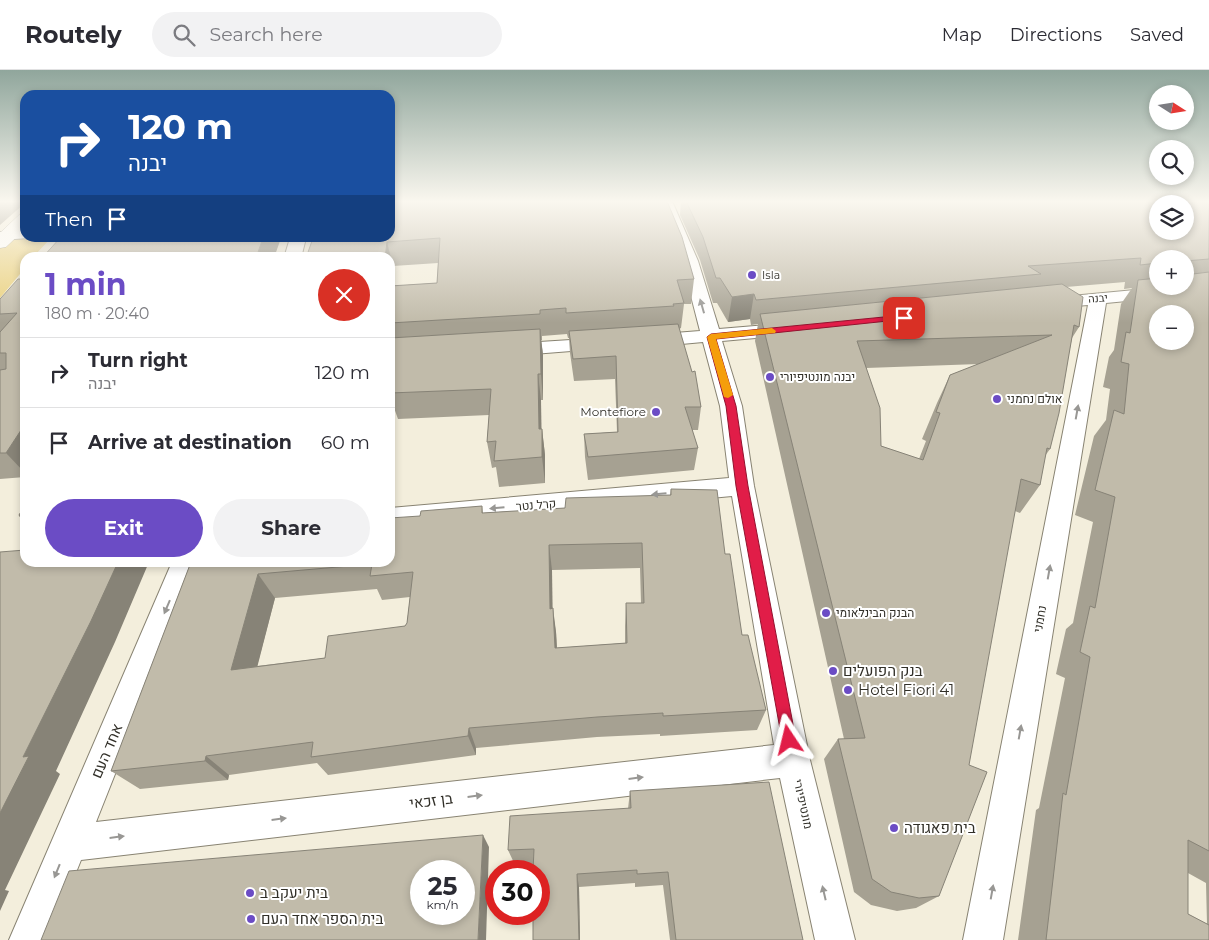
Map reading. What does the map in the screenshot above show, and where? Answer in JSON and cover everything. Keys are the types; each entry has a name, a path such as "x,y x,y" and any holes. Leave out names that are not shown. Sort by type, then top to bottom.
{"street":[{"name":"מונטיפיורי","path":"680,242 690,262 731,406 742,486 793,760 835,940"},
{"name":"יבנה","path":"1028,305 1209,288"},
{"name":"נחמני","path":"983,940 1098,298"},
{"path":"487,351 711,337 810,327"},
{"name":"קרל נטר","path":"395,518 742,486"},
{"name":"אחד העם","path":"29,940 184,567"},
{"name":"בן זכאי","path":"69,843 793,760"}],"shaded area":[{"path":"6,242 47,242 38,252 20,252 20,274 0,298 0,247"}],"building":[{"path":"56,242 262,242 258,252 47,252"},
{"path":"312,242 387,242 386,252 308,252"},
{"path":"440,242 683,242 694,279 677,280 684,303 673,304 674,306 566,313 566,308 540,310 540,314 395,323 395,286 437,283"},
{"path":"704,242 1209,242 1209,259 1194,260 1194,250 1149,250 1149,264 1140,265 1141,258 1028,266 1041,274 756,300 754,294 732,297 720,278 716,278"},
{"path":"1209,272 1209,851 1188,840 1188,914 1209,925 1209,940 1046,940 1063,793 1066,795 1090,657 1080,652 1090,606 1095,608 1115,497 1095,490 1114,410 1124,414 1129,364 1121,362 1126,332 1130,333 1138,280 1149,279 1149,295 1194,295 1194,274"},
{"path":"20,279 20,432 6,453 0,453 0,370 6,369 6,353 0,353 0,332 17,313 0,314 0,299"},
{"path":"1062,284 1083,297 1079,327 1074,325 1059,413 1050,449 1047,448 1040,485 1021,479 969,765 987,772 939,896 919,898 891,892 872,879 838,739 865,738 760,314","holes":["1052,335 950,375 936,412 940,413 923,460 881,446 880,408 857,341"]},
{"path":"678,324 692,372 695,371 701,407 685,407 698,448 588,457 584,434 618,432 616,356 573,359 569,331"},
{"path":"540,329 541,374 538,374 539,429 542,429 542,457 494,461 496,441 487,442 491,389 395,393 395,338"},
{"path":"671,489 717,490 725,554 730,554 742,635 748,635 766,710 663,716 663,713 597,717 469,728 468,736 311,757 313,742 206,756 205,761 111,771 189,567 338,567 258,574 231,670 325,658 328,636 405,626 407,623 413,572 370,576 372,567 395,567 395,518 420,516 421,511 482,506 482,513 565,508 566,498 671,495","holes":["642,543 644,603 626,603 627,643 555,648 553,608 550,609 549,545"]},
{"path":"20,550 20,567 116,567 23,757 29,756 0,813 0,552"},
{"path":"769,782 803,940 676,940 668,872 637,874 637,870 577,874 579,940 533,940 533,925 550,925 550,860 534,860 534,849 508,850 510,816 631,808 630,791"},
{"name":"בית יעקב ב","path":"483,835 478,940 41,940 69,871"}],"slow traffic":[{"path":"728,395 711,337 772,331"}],"place":[{"name":"Isla","path":"752,275"},
{"name":"יבנה מונטיפיורי","path":"770,377"},
{"name":"אולם נחמני","path":"997,399"},
{"name":"Montefiore","path":"656,412"},
{"name":"הבנק הבינלאומי","path":"826,613"},
{"name":"בנק הפועלים","path":"833,671"},
{"name":"Hotel Fiori 41","path":"848,690"},
{"name":"בית פאגודה","path":"894,828"},
{"name":"בית יעקב ב","path":"250,893"},
{"name":"בית הספר אחד העם","path":"251,919"}],"route":[{"path":"789,740 742,486 731,406 711,337 904,318"}]}
